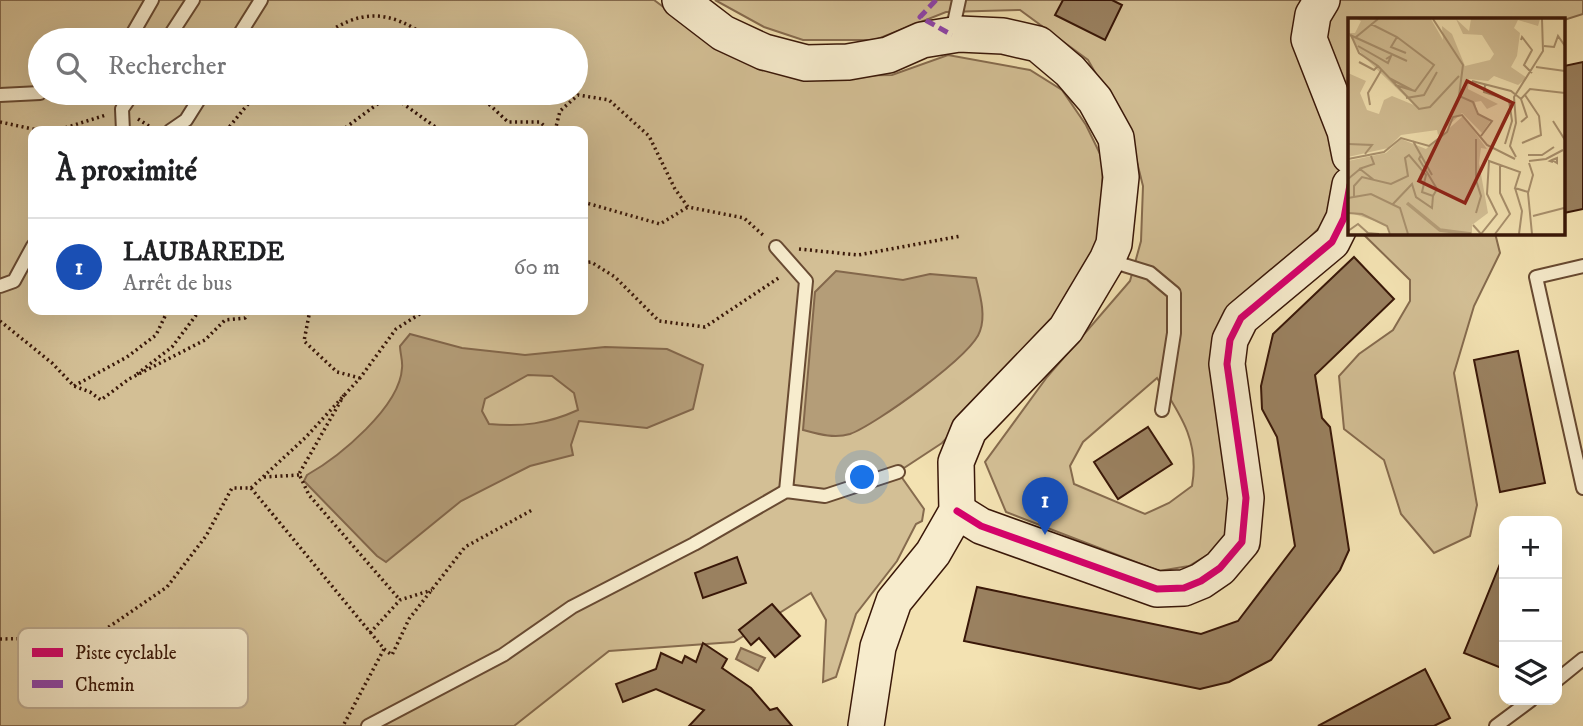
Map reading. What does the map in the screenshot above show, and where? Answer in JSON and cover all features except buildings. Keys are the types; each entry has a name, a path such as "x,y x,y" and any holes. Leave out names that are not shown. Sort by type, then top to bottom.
{"main road":[{"path":"680,0 723,33 764,52 806,64 848,62 888,55 922,40 951,36 1003,36 1038,44 1070,71 1095,100 1116,138 1121,177 1114,244 1066,329 969,430 956,462 957,511 933,553 894,601 878,647 866,726"},
{"path":"1322,0 1313,15 1309,39 1345,131 1348,146"},
{"path":"957,511 981,526 1157,589 1184,588 1220,568 1242,542 1246,498 1227,364 1230,340 1241,318 1332,242 1343,218 1348,195"}],"lane":[{"path":"136,28 152,0"},
{"path":"175,28 193,0"},
{"path":"244,28 261,0"},
{"path":"951,36 959,0"},
{"path":"0,94 28,93"},
{"path":"122,126 122,109 125,105"},
{"path":"177,126 186,120 195,105"},
{"path":"776,247 807,281 786,491"},
{"path":"0,286 14,281 28,255"},
{"path":"1107,260 1150,272 1174,293 1174,333 1162,410"},
{"path":"1583,266 1536,277 1583,488"},
{"path":"368,726 503,655 572,607 694,544 786,491 825,496 898,472"},
{"path":"1562,676 1583,659"},
{"path":"1496,726 1524,705"}],"path":[{"path":"332,28 376,13 415,28"},
{"path":"588,97 609,100 649,136 674,189 688,207 744,218 776,247 858,255 961,236"},
{"path":"230,126 247,105"},
{"path":"348,126 376,105"},
{"path":"405,105 435,126"},
{"path":"490,105 509,122 540,122 546,126"},
{"path":"555,126 560,111 567,105"},
{"path":"0,122 28,128"},
{"path":"588,203 660,224 688,207"},
{"path":"588,262 615,277 659,321 705,327 794,268"},
{"path":"74,386 127,357 156,335 166,315"},
{"path":"0,321 52,363 74,386 90,391 101,400 172,347 196,315"},
{"path":"129,379 205,340 225,320 245,318 247,315"},
{"path":"308,315 304,341 337,373 359,378"},
{"path":"107,628 167,587 206,536 232,488 251,488 306,437 359,378 396,329 417,315"},
{"path":"299,474 332,421 344,395"},
{"path":"262,478 299,474"},
{"path":"299,474 309,495 400,600"},
{"path":"251,488 391,655 409,619 465,547 534,509"},
{"path":"370,633 400,600 432,590"},
{"path":"0,639 18,639"},
{"path":"343,726 352,714 384,649"}],"shaded area":[{"path":"0,0 654,0 721,50 761,70 828,76 892,75 948,55 1030,70 1062,90 1086,125 1103,160 1101,232 1066,310 942,443 898,472 924,509 922,521 916,524 897,561 856,614 836,677 823,682 826,620 811,593 734,642 609,651 514,726 0,726"},
{"path":"715,0 1583,0 1583,14 1566,19 1348,18 1348,226 1328,219 1228,320 1235,517 1221,547 1189,566 1159,571 1006,512 985,462 1047,377 1130,281 1141,241 1143,186 1130,134 1088,60 1020,10 946,12 875,40 803,40 764,27","holes":["1157,378 1180,416 1191,442 1194,470 1192,486 1169,503 1145,514 1074,484 1070,466 1083,442"]},
{"path":"1363,234 1495,234 1500,253 1474,306 1454,373 1477,505 1470,536 1434,553 1401,514 1384,460 1344,429 1339,376 1359,354 1393,330 1410,301 1410,280"},
{"path":"836,271 903,280 930,274 976,278 982,312 982,325 973,342 942,372 880,417 850,434 838,436 803,430 815,292"},
{"path":"410,334 462,348 525,355 605,347 667,349 703,365 693,409 647,428 579,421 571,445 573,455 530,466 461,501 386,562 304,481 307,475 351,444 391,399 399,383 402,368 400,346","holes":["528,375 552,376 574,393 578,410 556,419 534,423 489,424 482,411 485,399"]},
{"path":"741,648 765,658 758,671 736,659"}],"marked path":[{"path":"936,0 920,17 952,35"}],"cycle path":[{"path":"957,511 981,526 1157,589 1184,588 1201,581 1220,568 1242,542 1246,498 1227,364 1230,340 1241,318 1332,242 1344,218 1348,196"}],"place":[{"name":"LAUBAREDE","path":"1045,535"}]}
